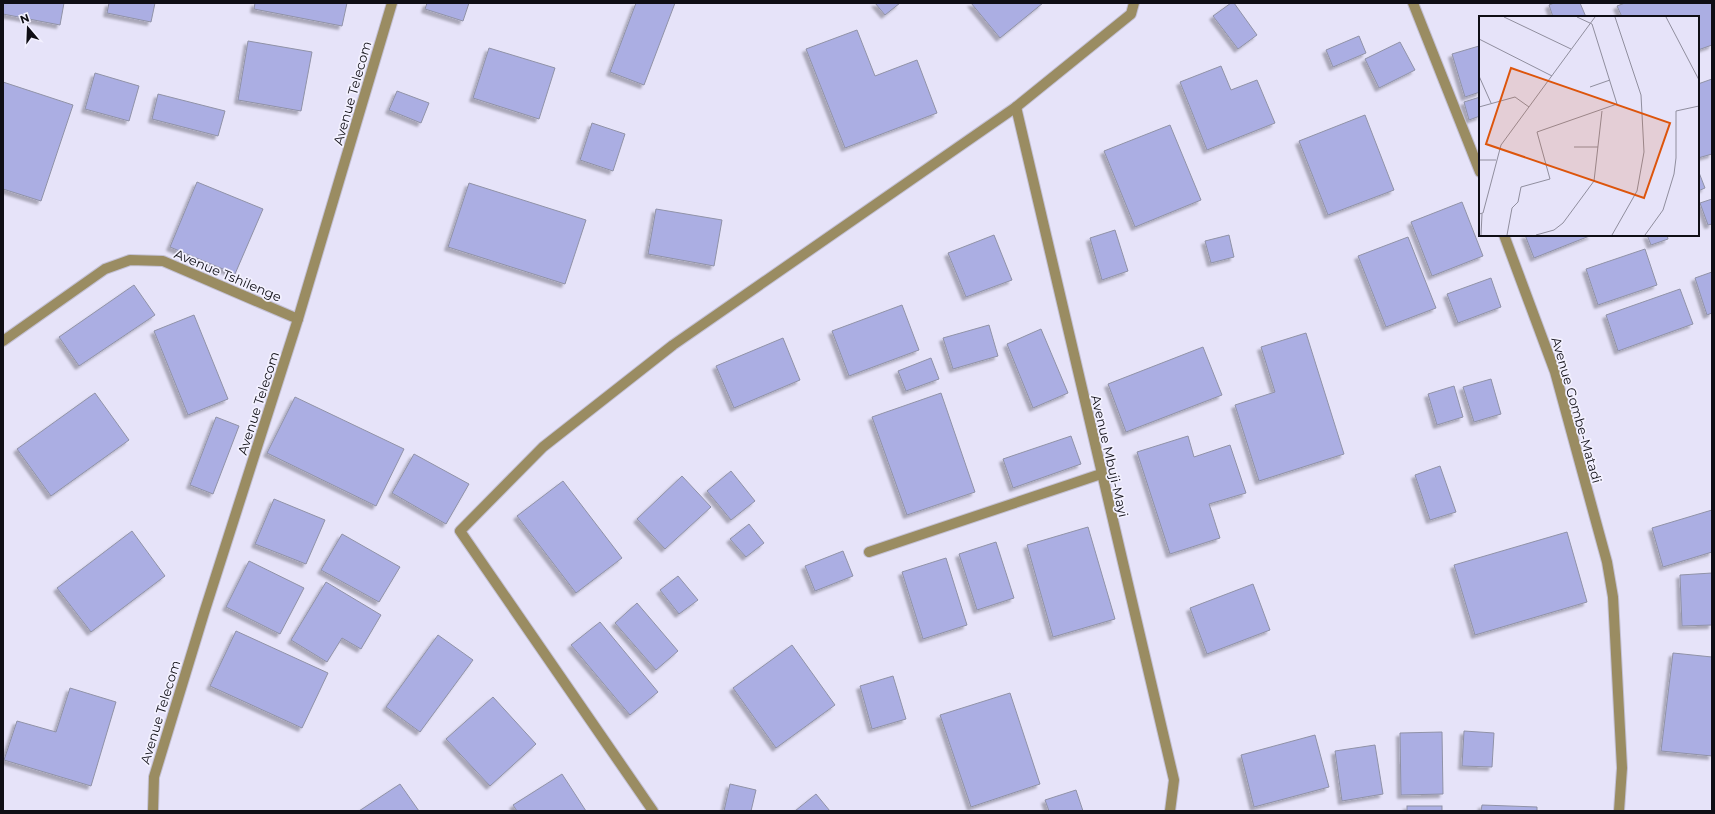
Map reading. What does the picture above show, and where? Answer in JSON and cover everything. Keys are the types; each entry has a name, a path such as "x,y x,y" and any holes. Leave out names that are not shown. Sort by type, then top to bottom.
{"street":[{"name":"Avenue Telecom","path":"153,811 154,777 204,613 298,319 392,3"},
{"path":"653,811 460,531 543,447 673,345 1016,108 1131,14 1134,3"},
{"path":"1413,3 1460,117 1479,169"},
{"name":"Avenue Mbuji-Mayi","path":"1016,108 1174,780 1170,811"},
{"name":"Avenue Gombe-Matadi","path":"1504,236 1555,372 1607,562 1613,597 1622,768 1618,811"},
{"name":"Avenue Tshilenge","path":"3,341 105,269 130,260 163,261 298,319"},
{"path":"869,552 1101,474"}],"building":[{"path":"3,3 64,3 60,25 3,14"},
{"path":"109,3 155,3 151,22 107,13"},
{"path":"255,3 347,3 342,26 254,9"},
{"path":"427,3 469,3 463,21 425,9"},
{"path":"636,3 675,3 644,85 610,72"},
{"path":"875,3 900,3 885,15"},
{"path":"971,3 1043,3 1000,38"},
{"path":"1231,3 1234,3 1257,35 1238,49 1213,16"},
{"path":"1554,3 1580,3 1586,16 1553,16 1549,5"},
{"path":"1625,3 1712,3 1712,45 1699,50 1699,16 1622,16 1617,6"},
{"path":"857,30 875,76 917,60 937,113 845,148 806,49"},
{"path":"1359,36 1366,53 1333,67 1326,50"},
{"path":"248,41 312,52 301,111 238,100"},
{"path":"1400,42 1415,70 1379,88 1365,59"},
{"path":"1479,46 1479,92 1465,97 1452,54"},
{"path":"489,48 555,68 539,119 473,98"},
{"path":"1221,66 1231,90 1257,80 1275,123 1207,150 1180,82"},
{"path":"95,73 139,86 129,121 85,109"},
{"path":"1712,79 1712,154 1699,158 1699,84"},
{"path":"3,82 73,105 41,201 3,189"},
{"path":"397,91 429,103 421,123 389,110"},
{"path":"158,94 225,111 218,136 152,119"},
{"path":"1479,97 1479,116 1469,120 1464,102"},
{"path":"1365,115 1394,190 1328,215 1299,141"},
{"path":"592,123 625,134 613,171 580,160"},
{"path":"1170,125 1201,200 1135,227 1104,151"},
{"path":"1699,173 1705,188 1699,191"},
{"path":"197,182 263,209 235,274 170,247"},
{"path":"469,183 586,220 565,284 448,247"},
{"path":"1712,199 1712,224 1708,225 1700,203"},
{"path":"1462,202 1483,256 1432,276 1411,222"},
{"path":"656,209 722,220 714,266 648,254"},
{"path":"1115,230 1128,271 1102,280 1090,238"},
{"path":"994,235 1012,280 966,297 948,253"},
{"path":"1229,235 1234,257 1211,263 1205,241"},
{"path":"1525,236 1589,236 1534,258"},
{"path":"1647,236 1667,236 1668,239 1651,245"},
{"path":"1408,237 1436,308 1386,327 1358,256"},
{"path":"1645,249 1657,285 1598,305 1586,269"},
{"path":"1712,272 1712,313 1707,315 1695,278"},
{"path":"1491,278 1501,307 1458,323 1447,294"},
{"path":"134,285 155,315 79,366 59,337"},
{"path":"1680,289 1693,324 1618,351 1606,315"},
{"path":"902,305 919,350 849,376 832,331"},
{"path":"194,315 228,399 188,415 154,331"},
{"path":"989,325 998,356 953,369 943,338"},
{"path":"1041,329 1068,393 1033,408 1007,344"},
{"path":"1306,333 1344,454 1259,481 1235,405 1275,392 1261,347"},
{"path":"783,338 800,380 734,408 716,366"},
{"path":"1203,347 1222,395 1126,432 1108,384"},
{"path":"931,358 939,379 906,391 898,371"},
{"path":"1491,379 1501,414 1474,422 1463,387"},
{"path":"1454,386 1463,417 1437,425 1428,394"},
{"path":"95,393 129,440 51,496 17,449"},
{"path":"941,393 975,492 907,515 872,417"},
{"path":"295,397 404,449 376,506 267,453"},
{"path":"216,417 239,426 213,494 190,485"},
{"path":"1071,436 1081,464 1013,488 1003,459"},
{"path":"1188,436 1194,457 1230,445 1246,493 1209,504 1220,538 1170,554 1137,452"},
{"path":"414,454 469,484 446,524 392,493"},
{"path":"1440,466 1456,512 1430,520 1415,475"},
{"path":"731,471 755,501 731,520 707,491"},
{"path":"682,476 711,507 665,549 637,519"},
{"path":"563,481 622,558 576,593 517,516"},
{"path":"274,499 325,520 306,564 255,544"},
{"path":"1712,510 1712,552 1663,567 1652,528"},
{"path":"749,524 764,543 746,557 730,539"},
{"path":"1088,527 1115,619 1053,637 1027,545"},
{"path":"132,531 165,576 91,632 57,588"},
{"path":"1567,532 1587,602 1475,635 1454,565"},
{"path":"342,534 400,567 379,602 321,570"},
{"path":"996,542 1014,598 977,610 959,554"},
{"path":"843,551 853,576 815,591 805,566"},
{"path":"946,558 967,625 923,639 902,572"},
{"path":"249,561 304,588 280,634 226,607"},
{"path":"1712,573 1712,625 1682,626 1680,575"},
{"path":"678,576 698,600 679,614 660,590"},
{"path":"326,582 381,615 361,649 342,638 327,662 291,640"},
{"path":"1253,584 1270,630 1207,654 1190,608"},
{"path":"637,603 678,651 656,670 615,623"},
{"path":"600,622 658,692 630,715 571,645"},
{"path":"236,631 328,673 302,728 210,686"},
{"path":"438,635 473,660 420,732 386,707"},
{"path":"792,645 835,705 776,748 733,688"},
{"path":"1673,653 1712,657 1712,756 1661,751"},
{"path":"893,676 906,719 872,729 860,686"},
{"path":"70,688 116,702 91,786 4,760 17,721 56,732"},
{"path":"1010,693 1040,784 971,807 940,715"},
{"path":"493,697 536,744 490,786 446,739"},
{"path":"1464,731 1494,733 1492,767 1462,766"},
{"path":"1442,732 1443,794 1401,795 1400,733"},
{"path":"1315,735 1329,787 1254,807 1241,755"},
{"path":"1375,745 1383,794 1342,801 1335,751"},
{"path":"562,774 586,811 517,811 513,805"},
{"path":"400,784 419,811 359,811"},
{"path":"730,784 756,790 751,811 724,811"},
{"path":"1076,790 1083,811 1049,811 1045,800"},
{"path":"816,794 830,811 795,811"},
{"path":"1482,805 1537,807 1537,811 1481,811"},
{"path":"1407,806 1442,806 1442,811 1407,811"}]}
